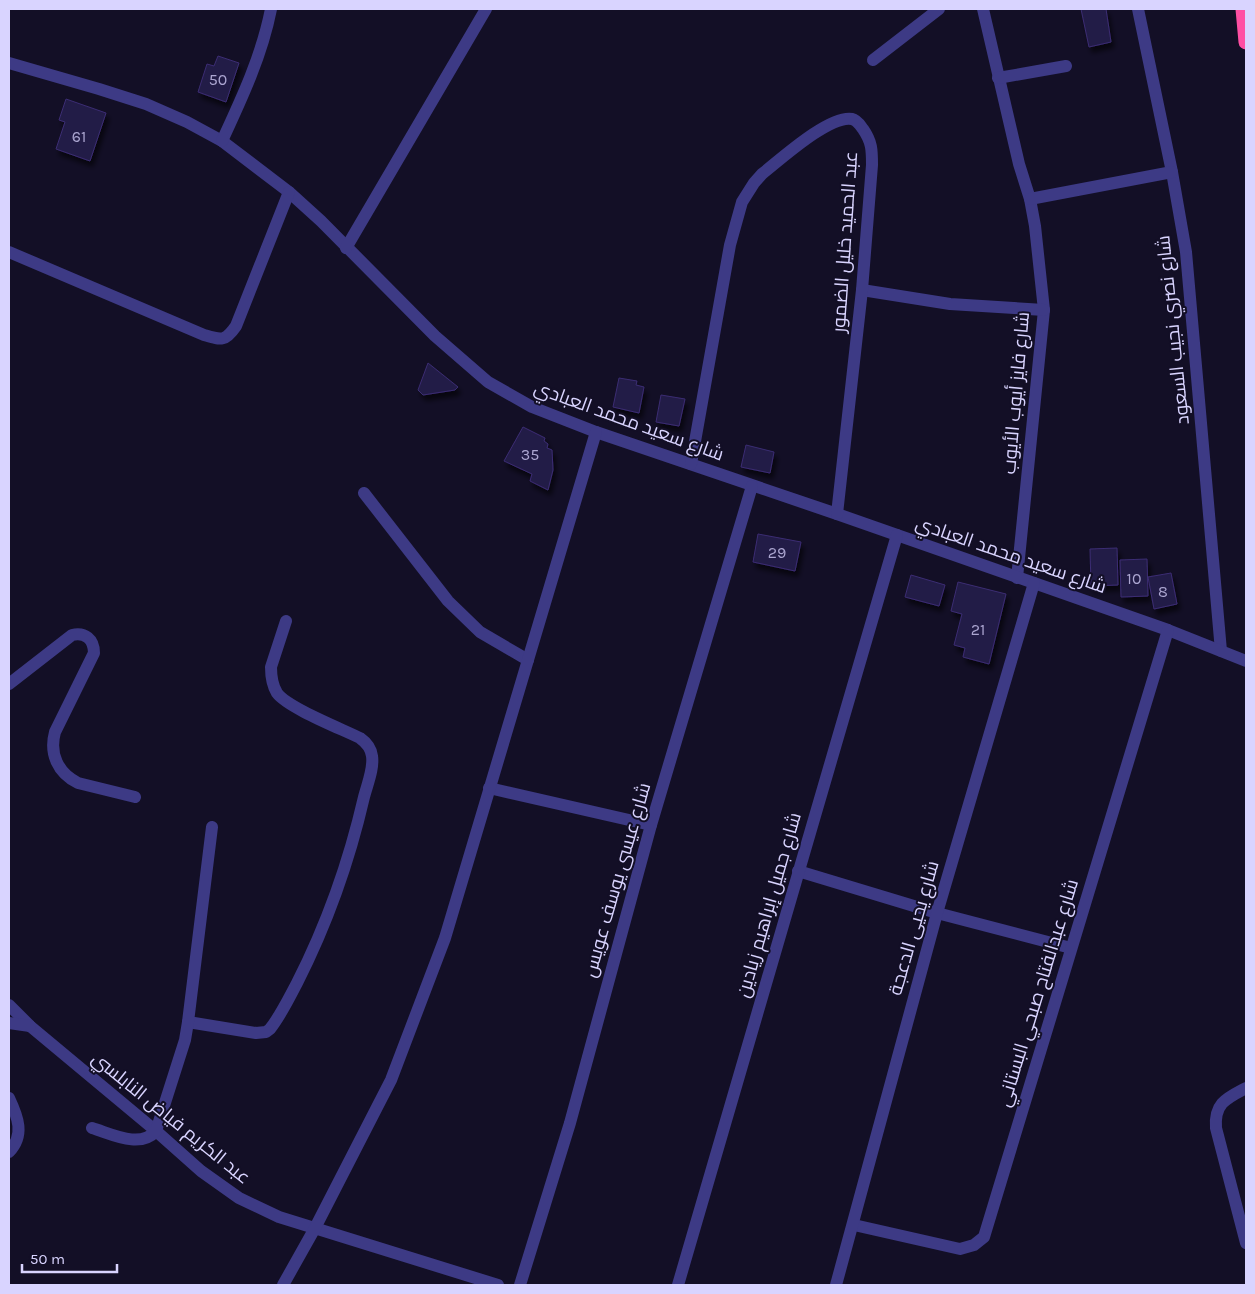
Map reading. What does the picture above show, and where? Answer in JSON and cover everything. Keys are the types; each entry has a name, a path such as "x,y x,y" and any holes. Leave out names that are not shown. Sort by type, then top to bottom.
{"highway":[{"path":"1243,9 1246,42"}],"street":[{"path":"222,141 261,49 271,9"},
{"path":"346,248 486,9"},
{"path":"873,60 939,9"},
{"name":"شارع فايز أيوب الأيوب","path":"983,9 1019,164 1030,199 1044,310 1017,578"},
{"name":"شارع نصري نجيب السعود","path":"1138,9 1172,172 1186,252 1225,652"},
{"name":"شارع سعيد محمد العبادي","path":"9,63 146,104 222,141 289,192 321,221 435,336 488,382 532,407 596,432 1168,630 1246,661"},
{"path":"998,78 1066,66"},
{"name":"عبد الحميد خليل الضمور","path":"691,464 730,245 742,202 762,174 813,134 834,122 850,119 856,121 870,139 872,152 862,290 837,514"},
{"path":"1030,199 1172,172"},
{"path":"9,252 204,335 224,339 230,335 236,326 289,192"},
{"path":"862,290 950,304 1044,310"},
{"path":"283,1285 316,1228 390,1080 445,938 596,432"},
{"name":"شارع عيسى يوسف عويس","path":"520,1285 570,1123 651,826 752,486"},
{"path":"364,493 448,601 480,632 528,660"},
{"name":"شارع جميل إبراهيم زيادين","path":"678,1285 897,535"},
{"name":"شارع يحيى الدعجة","path":"836,1285 854,1225 937,912 1034,583"},
{"path":"188,1022 256,1033 266,1032 270,1029 304,969 330,911 352,845 373,762 368,745 360,738 289,704 283,700 274,688 271,667 286,621"},
{"name":"شارع عبدالفتاح صبحي البستاني","path":"854,1225 960,1249 974,1245 984,1237 1168,630"},
{"path":"9,684 72,634 81,634 90,638 94,652 55,732 53,740 54,757 61,770 78,783 135,797"},
{"name":"شارع سعيد محمد العبادي","path":"1225,652 1246,652"},
{"path":"489,788 651,826"},
{"path":"92,1128 139,1140 149,1137 156,1131 185,1040 212,828"},
{"path":"798,871 937,912 1071,948"},
{"name":"عبد الكريم فياض النابلسي","path":"9,1006 201,1171 239,1198 279,1217 498,1285"},
{"path":"9,1023 30,1026"},
{"path":"1246,1088 1224,1100 1216,1112 1215,1119 1246,1243"},
{"path":"9,1098 19,1126 19,1135 16,1143 9,1152"}],"building":[{"path":"1081,9 1106,9 1111,42 1089,47"},
{"path":"218,56 239,63 226,102 198,92 207,64 214,66"},
{"path":"66,99 106,113 90,161 56,149 65,122 59,120"},
{"path":"428,363 458,387 455,390 423,395 418,390"},
{"path":"619,378 637,381 636,385 644,387 639,413 613,407"},
{"path":"661,395 685,399 679,426 656,422"},
{"path":"523,427 545,438 544,441 548,444 547,448 552,450 553,470 548,490 530,481 532,474 504,461"},
{"path":"746,445 774,452 770,473 741,467"},
{"path":"758,534 801,542 795,571 753,562"},
{"path":"1117,548 1118,585 1091,586 1090,549"},
{"path":"1147,559 1148,596 1121,597 1120,560"},
{"path":"1171,573 1177,604 1154,609 1148,577"},
{"path":"911,575 945,585 939,606 905,597"},
{"path":"958,582 1006,594 989,664 963,657 965,648 954,645 962,614 951,611"}]}
